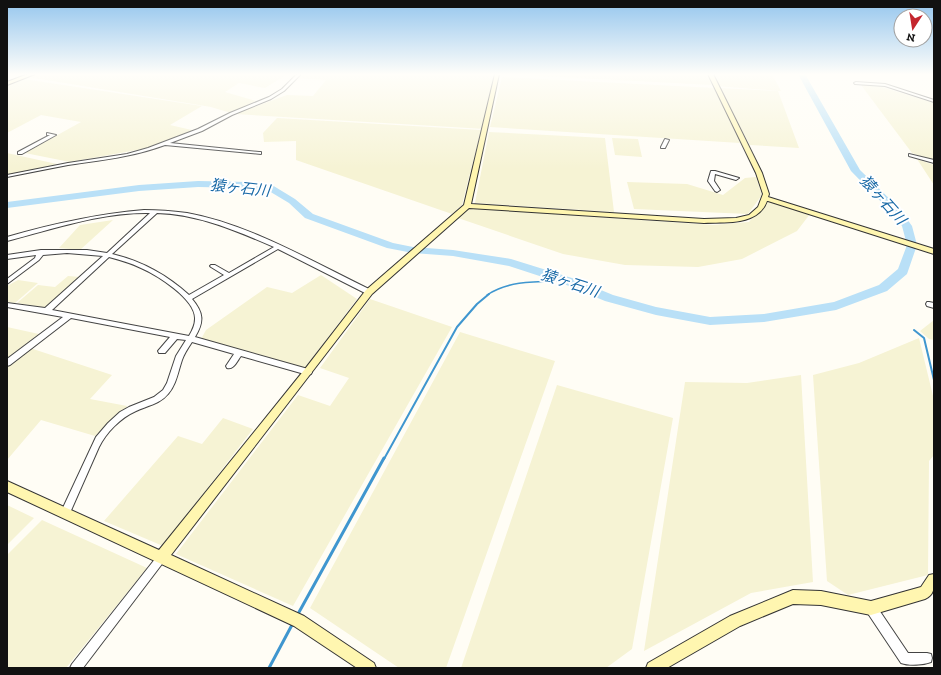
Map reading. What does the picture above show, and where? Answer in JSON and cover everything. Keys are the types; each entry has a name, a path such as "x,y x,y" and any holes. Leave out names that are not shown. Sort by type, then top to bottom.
{"street":[{"path":"7,176 68,164 127,155 200,130 252,106"},
{"path":"76,668 369,292 467,206 490,106"},
{"path":"467,206 620,217 722,221 736,220 751,216 761,208 766,194 759,173 726,106"},
{"path":"20,153 54,135 49,134"},
{"path":"663,147 667,140"},
{"path":"164,143 259,152"},
{"path":"911,155 934,162"},
{"path":"716,190 711,181 712,172 736,178"},
{"path":"765,199 934,252"},
{"path":"7,239 85,220 130,213 155,212 188,214 250,235 278,247 369,292"},
{"path":"46,311 155,212"},
{"path":"189,298 226,279 278,247"},
{"path":"7,257 71,250 107,255 142,265 175,286 189,298 193,304 199,323 192,339 180,356 170,387 162,396 123,414 99,439 66,512"},
{"path":"7,282 37,259 42,252"},
{"path":"213,266 226,279"},
{"path":"7,305 192,339 308,372"},
{"path":"7,363 69,316"},
{"path":"162,351 175,336"},
{"path":"230,366 239,352"},
{"path":"7,486 299,621 369,668"},
{"path":"653,668 735,621 793,596 821,598 871,608 925,592 934,580"},
{"path":"871,608 905,659 927,658"}],"shaded area":[{"path":"7,106 202,106 170,125 196,131 148,148 70,162 25,153 81,122 41,115 7,133"},
{"path":"202,106 247,106 231,113"},
{"path":"258,106 491,106 485,129 235,114"},
{"path":"495,106 723,106 740,143 490,127"},
{"path":"729,106 783,106 799,148 750,145"},
{"path":"876,106 934,106 934,161 912,153"},
{"path":"277,118 481,130 462,205 452,214 296,160 296,141 264,142 263,133"},
{"path":"489,132 605,138 614,212 475,203"},
{"path":"612,138 638,139 642,157 615,155"},
{"path":"7,153 57,164 7,177"},
{"path":"917,159 934,165 934,185"},
{"path":"756,177 762,195 748,214 634,209 627,182 687,184 723,195 745,178"},
{"path":"769,199 810,214 797,231 742,259 698,267 625,265 563,254 458,218 469,208 713,225 749,222"},
{"path":"113,220 80,250 59,248 80,225"},
{"path":"321,275 357,299 304,369 201,339 206,330 267,287 292,293"},
{"path":"68,276 80,277 46,308 17,303 38,285 55,287"},
{"path":"18,280 38,283 15,303 7,302 7,286"},
{"path":"370,299 452,327 293,606 176,554 298,395 330,406 349,378 320,368"},
{"path":"934,320 934,340 929,339 920,331"},
{"path":"7,327 39,334 7,359"},
{"path":"460,332 555,361 446,668 399,668 310,608"},
{"path":"919,338 934,400 934,455 929,461 928,575 848,595 827,581 813,375 859,363"},
{"path":"30,348 112,375 90,399 127,406 126,409 95,436 41,420 7,460 7,366"},
{"path":"801,375 813,582 751,593 644,651 685,382 747,383"},
{"path":"557,385 673,418 632,649 606,668 461,668"},
{"path":"223,418 253,429 163,546 104,521 178,436 202,444"},
{"path":"7,505 34,518 7,545"},
{"path":"42,520 147,568 66,668 7,668 7,555"}],"waterway":[{"name":"猿ヶ石川","path":"7,205 139,188 198,184 248,185 272,188 292,201 309,216 391,246 413,250 453,253 511,263 568,281 609,298 656,311 710,321 764,318 836,306 883,288 903,271 912,245 907,226 895,210 856,171 819,106"},
{"path":"487,295 506,286 526,282 568,281"},
{"path":"384,459 457,327 477,304 489,294"},
{"path":"914,330 924,338 934,380"},
{"path":"298,614 384,458"},
{"path":"269,668 293,623"}]}
